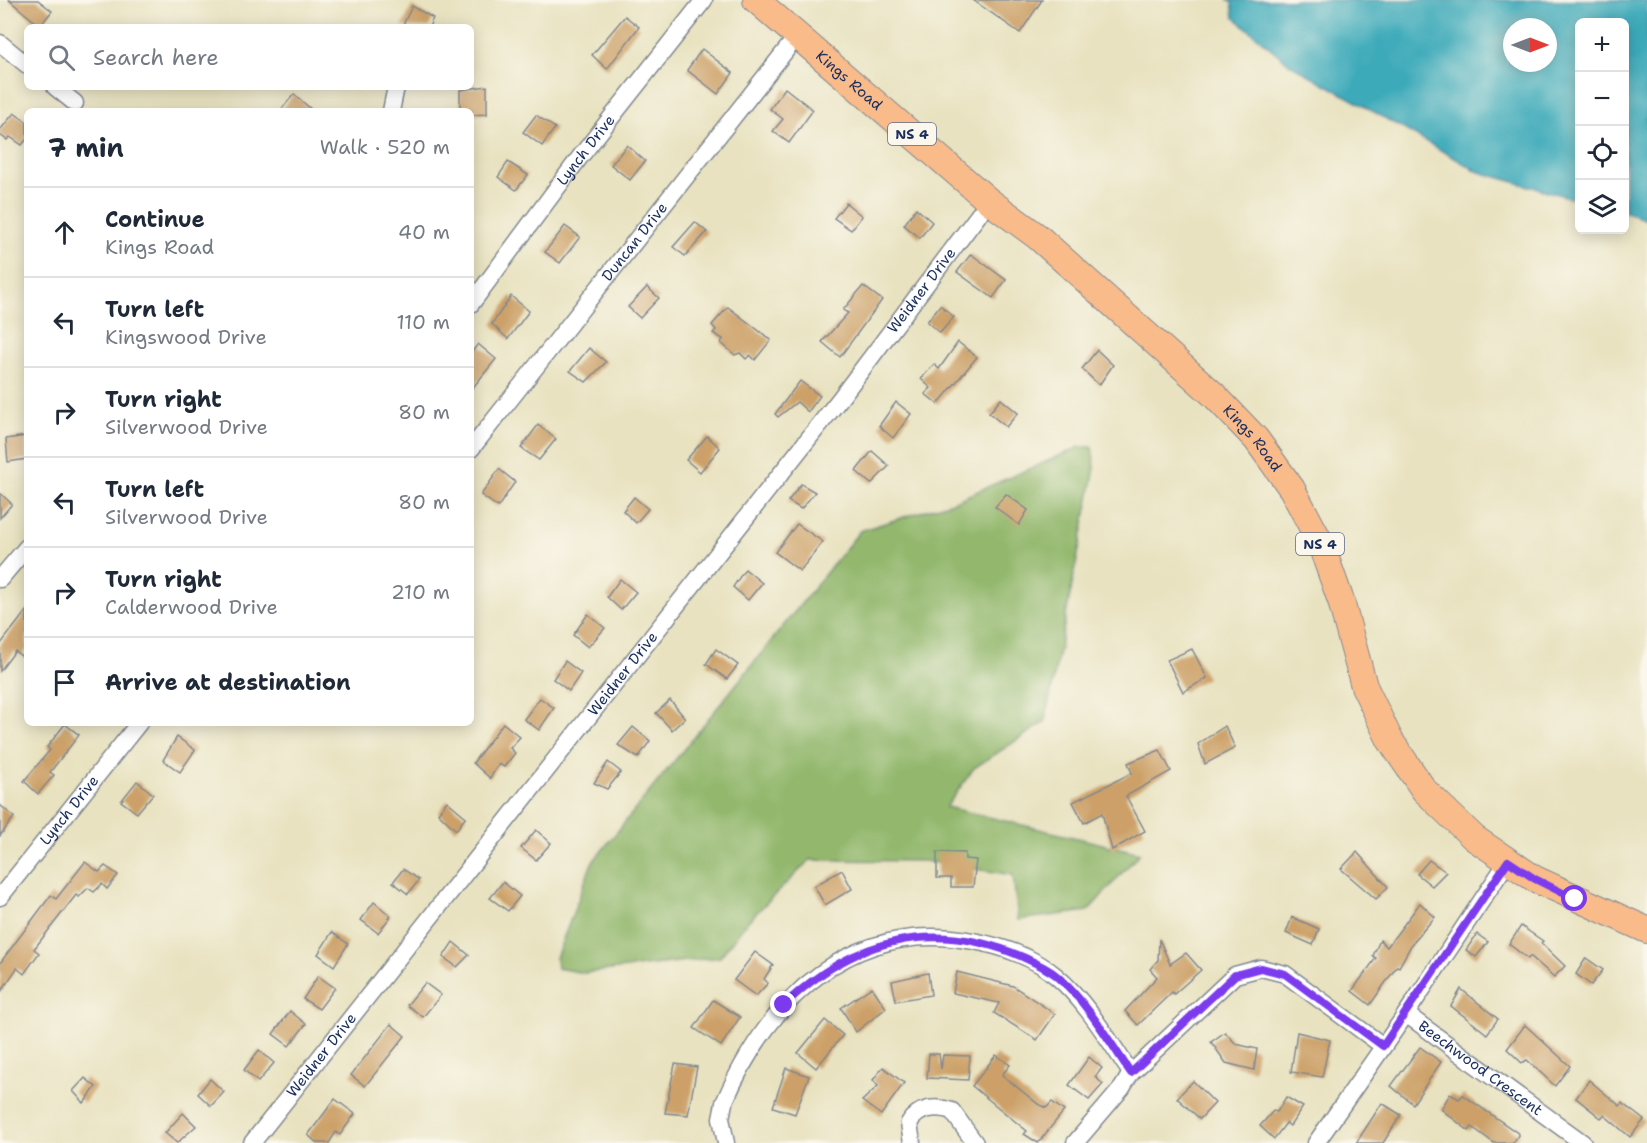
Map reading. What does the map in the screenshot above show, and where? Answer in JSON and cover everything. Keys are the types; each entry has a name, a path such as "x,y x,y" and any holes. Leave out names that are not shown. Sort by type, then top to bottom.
{"main road":[{"name":"Kings Road","path":"756,0 989,201 1038,237 1214,395 1256,439 1292,489 1320,542 1341,601 1364,686 1390,740 1424,789 1439,805 1474,838 1508,861 1568,896 1647,930"}],"street":[{"name":"Lynch Drive","path":"474,300 580,157 704,0"},
{"name":"Duncan Drive","path":"474,445 798,35"},
{"path":"0,44 24,63"},
{"path":"59,90 75,103"},
{"path":"392,108 395,90"},
{"name":"Weidner Drive","path":"252,1143 839,400 989,201"},
{"path":"0,579 24,551"},
{"name":"Lynch Drive","path":"0,897 137,726"},
{"path":"1316,1143 1508,861"},
{"path":"726,1143 721,1118 724,1103 780,1008 813,978 838,962 869,948 898,941 924,937 967,940 1010,951 1045,968 1071,990 1131,1073"},
{"path":"1075,1143 1122,1088 1131,1073 1217,990 1235,975 1250,969 1266,968 1285,974 1383,1046"},
{"name":"Beechwood Crescent","path":"1406,1014 1583,1143"},
{"path":"912,1143 909,1123 921,1111 928,1109 952,1111 975,1143"}],"green space":[{"path":"1080,447 1092,447 1095,468 1045,722 974,768 946,807 1140,853 1088,911 1018,920 1013,875 925,861 810,860 745,924 720,957 584,973 557,968 556,958 592,863 860,531 955,501"}],"water":[{"path":"1228,0 1647,0 1647,219 1629,213 1629,18 1575,18 1575,199 1479,172 1288,63 1234,17 1232,3"}],"building":[{"path":"9,0 38,0 52,11 42,24 38,24"},
{"path":"973,0 1042,0 1020,33"},
{"path":"412,6 433,18 430,24 403,24"},
{"path":"625,16 639,27 607,69 592,55"},
{"path":"702,49 733,73 718,94 687,70"},
{"path":"487,86 487,114 474,115 474,108 460,108 460,90 474,90 474,88"},
{"path":"785,88 813,110 789,143 773,131 783,119 770,109"},
{"path":"294,94 310,108 282,108"},
{"path":"14,113 24,120 24,143 22,145 10,137 7,140 0,135 0,130"},
{"path":"536,115 555,128 542,146 523,132"},
{"path":"627,145 645,161 630,180 611,165"},
{"path":"508,162 528,175 516,190 498,177"},
{"path":"846,203 862,216 851,230 834,218"},
{"path":"916,208 932,222 920,238 904,225"},
{"path":"695,222 707,232 685,256 673,247"},
{"path":"565,226 580,237 560,263 545,252"},
{"path":"971,254 1006,280 993,298 957,272"},
{"path":"863,286 882,300 840,357 822,342 848,313 843,310"},
{"path":"647,287 659,298 640,318 628,307"},
{"path":"511,296 529,311 508,339 492,324"},
{"path":"940,305 954,317 940,333 927,322"},
{"path":"728,307 771,340 755,360 750,355 746,359 740,353 735,355 721,343 723,339 713,333 716,330 712,325"},
{"path":"958,342 977,357 938,404 925,394 931,388 921,379 934,364 939,369"},
{"path":"478,344 496,359 474,386 474,349"},
{"path":"589,348 606,362 586,382 570,371"},
{"path":"1097,350 1113,365 1099,385 1082,369"},
{"path":"800,381 820,396 808,412 797,402 778,417 775,414"},
{"path":"1001,399 1018,413 1006,427 989,413"},
{"path":"896,402 911,414 893,438 879,426"},
{"path":"538,425 556,439 539,460 521,448"},
{"path":"24,436 24,459 8,462 6,439"},
{"path":"707,436 720,448 700,472 686,460"},
{"path":"872,451 889,466 871,484 856,471"},
{"path":"499,469 515,482 498,507 481,495"},
{"path":"801,484 815,492 801,509 788,501"},
{"path":"0,493 12,504 0,518"},
{"path":"1006,494 1028,510 1019,525 995,507"},
{"path":"634,497 648,509 636,523 623,511"},
{"path":"797,524 823,542 800,571 775,552"},
{"path":"745,569 762,583 748,600 733,587"},
{"path":"620,579 636,592 621,610 607,597"},
{"path":"24,614 24,652 21,656 15,651 0,671 0,645"},
{"path":"588,614 605,628 588,647 573,635"},
{"path":"716,649 738,665 727,679 706,664"},
{"path":"1192,649 1207,678 1183,692 1167,660"},
{"path":"565,661 581,673 569,691 553,679"},
{"path":"540,698 554,708 539,730 524,719"},
{"path":"670,700 685,718 672,730 656,713"},
{"path":"503,723 520,737 510,748 515,753 504,767 499,764 490,778 473,763"},
{"path":"63,726 68,726 79,735 50,772 54,775 38,794 24,781 50,750 47,747"},
{"path":"1225,726 1235,748 1205,764 1198,744"},
{"path":"633,727 650,741 638,758 618,745"},
{"path":"177,737 195,750 180,772 163,760"},
{"path":"1160,750 1171,771 1126,796 1145,831 1112,850 1102,813 1084,823 1073,802 1132,773 1128,763"},
{"path":"608,762 621,772 607,789 594,783"},
{"path":"137,781 153,794 137,813 121,801"},
{"path":"447,801 466,817 456,830 438,813"},
{"path":"0,805 14,817 0,836"},
{"path":"536,830 551,843 536,860 521,848"},
{"path":"937,852 965,853 965,859 976,860 973,887 951,887 951,878 937,878"},
{"path":"1357,852 1388,887 1376,899 1341,869"},
{"path":"1429,860 1446,872 1432,886 1417,874"},
{"path":"85,862 99,872 105,866 118,875 107,889 102,884 94,892 88,888 79,897 76,895 34,949 39,953 24,974 17,968 0,993 0,963 51,895 56,899"},
{"path":"403,869 419,880 408,894 393,882"},
{"path":"842,870 852,889 825,905 814,886"},
{"path":"503,882 520,896 508,911 490,898"},
{"path":"374,902 391,916 378,933 361,920"},
{"path":"1420,903 1435,917 1413,942 1399,967 1397,966 1370,1005 1352,991 1376,958 1373,956 1380,940 1387,947"},
{"path":"1292,917 1319,929 1313,945 1286,933"},
{"path":"1521,926 1543,941 1541,943 1565,966 1554,977 1530,956 1528,959 1509,944"},
{"path":"332,932 348,944 334,966 318,954"},
{"path":"1477,934 1488,942 1476,957 1466,950"},
{"path":"1159,939 1170,964 1186,953 1201,970 1174,994 1172,992 1138,1025 1125,1011 1157,977 1150,969 1158,960"},
{"path":"453,942 469,955 457,967 443,957"},
{"path":"755,952 773,965 764,979 768,983 756,996 734,980"},
{"path":"1586,958 1603,970 1591,985 1576,974"},
{"path":"957,972 1013,986 1055,1014 1037,1040 994,1013 999,1003 953,993"},
{"path":"928,973 931,995 896,1001 892,981"},
{"path":"318,976 335,988 319,1009 303,999"},
{"path":"425,983 441,995 423,1017 407,1005"},
{"path":"872,987 886,1008 856,1032 841,1008"},
{"path":"1461,989 1498,1019 1487,1034 1451,1006"},
{"path":"713,1000 740,1017 721,1046 694,1028"},
{"path":"290,1011 306,1024 289,1046 273,1034"},
{"path":"825,1020 843,1035 816,1068 798,1053"},
{"path":"391,1024 405,1036 365,1086 351,1075"},
{"path":"1525,1025 1570,1066 1555,1086 1527,1060 1522,1063 1507,1049"},
{"path":"1225,1032 1236,1044 1257,1049 1254,1070 1226,1063 1211,1042"},
{"path":"1297,1032 1330,1040 1322,1077 1291,1072"},
{"path":"1420,1047 1441,1062 1413,1104 1391,1086"},
{"path":"259,1050 274,1063 258,1082 244,1070"},
{"path":"929,1054 939,1054 941,1069 943,1055 970,1056 968,1080 927,1078"},
{"path":"996,1055 1010,1065 1002,1075 1038,1104 1046,1108 1052,1102 1064,1111 1038,1143 1024,1134 1027,1131 972,1086"},
{"path":"1089,1057 1102,1068 1095,1077 1103,1084 1089,1100 1069,1085"},
{"path":"675,1064 697,1067 688,1115 665,1113"},
{"path":"883,1067 904,1083 881,1115 862,1101 878,1086 873,1080"},
{"path":"786,1068 809,1076 795,1114 773,1107"},
{"path":"85,1078 96,1087 84,1103 73,1091"},
{"path":"210,1079 224,1092 211,1106 198,1094"},
{"path":"1589,1080 1620,1106 1622,1103 1644,1120 1630,1137 1604,1115 1601,1118 1576,1098"},
{"path":"1193,1081 1215,1103 1200,1119 1177,1098"},
{"path":"1450,1094 1459,1099 1463,1095 1519,1134 1513,1143 1494,1143 1472,1127 1469,1131 1441,1109"},
{"path":"1286,1097 1303,1107 1290,1126 1286,1123 1274,1139 1260,1126 1273,1111 1277,1112"},
{"path":"335,1099 355,1114 340,1135 336,1132 329,1143 317,1143 308,1135"},
{"path":"1382,1103 1401,1115 1383,1143 1356,1143"},
{"path":"183,1113 196,1126 177,1143 165,1133"}],"route":[{"path":"784,1005 813,978 848,956 890,942 924,937 947,937 977,941 1010,951 1057,976 1071,990 1131,1073 1217,990 1235,975 1250,969 1266,968 1289,976 1383,1046 1508,861 1535,879 1575,899"}]}
